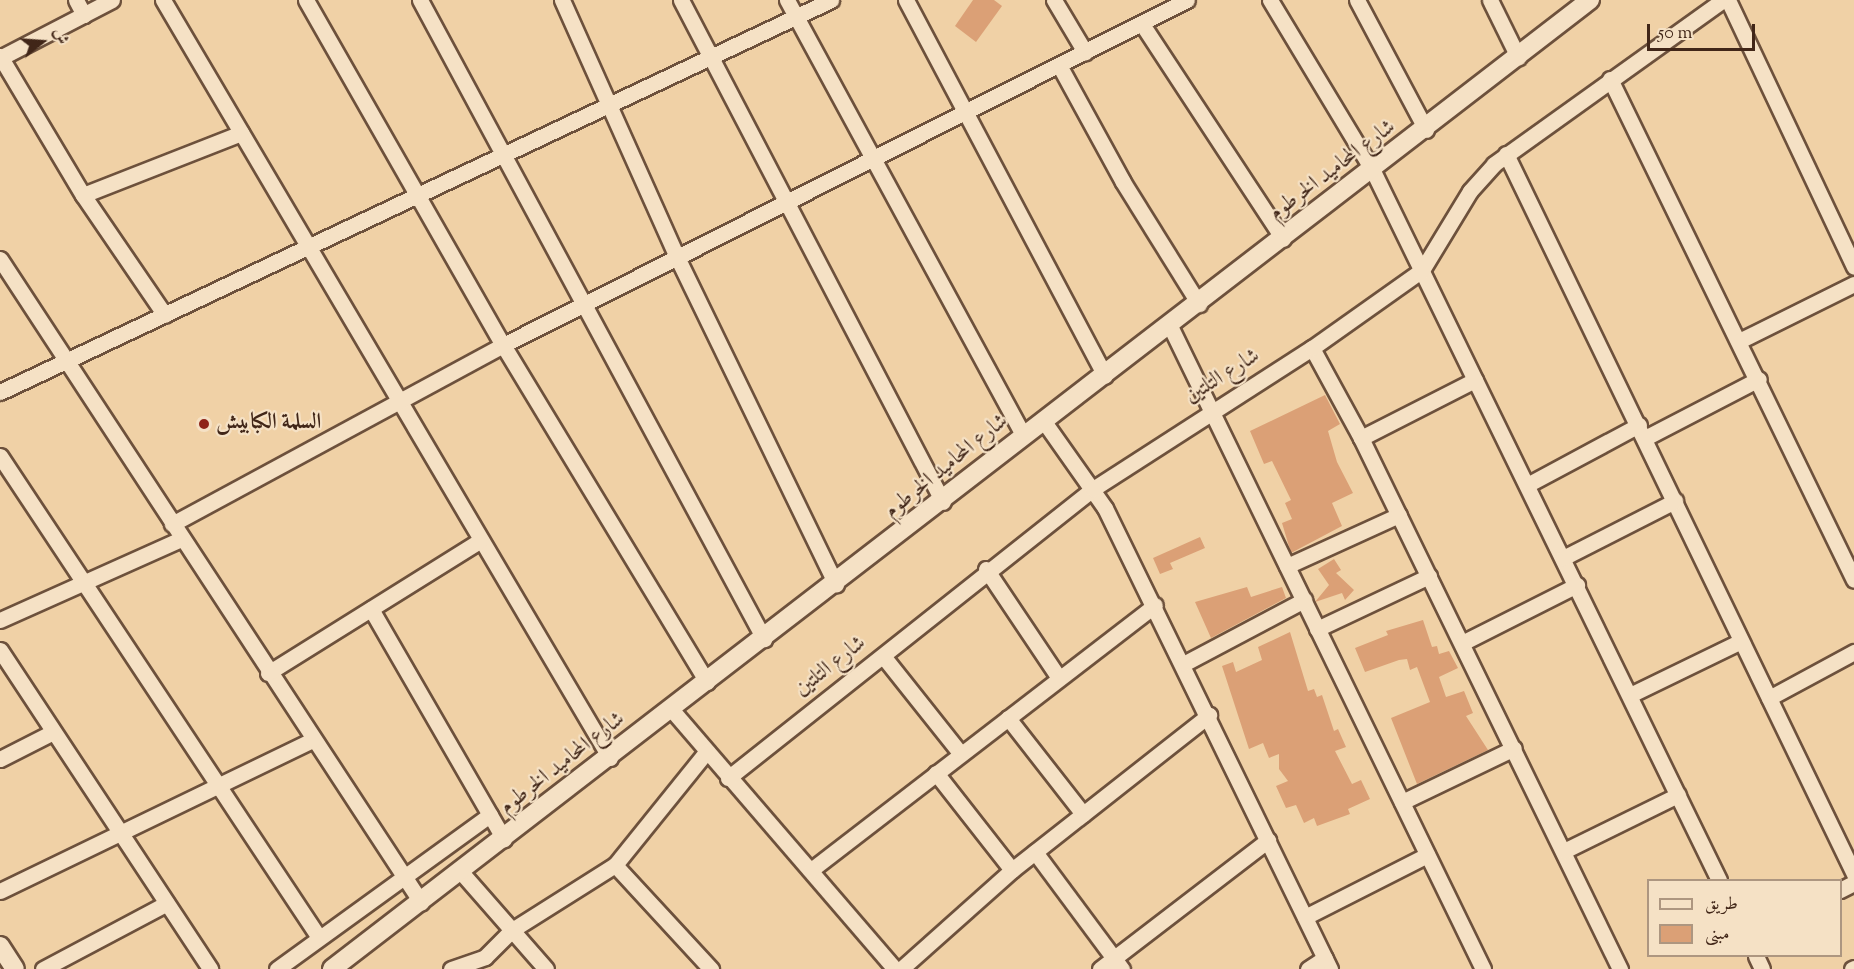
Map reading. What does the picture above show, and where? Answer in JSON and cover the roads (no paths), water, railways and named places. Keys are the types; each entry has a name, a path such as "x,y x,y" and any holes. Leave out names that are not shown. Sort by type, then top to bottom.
{"street":[{"path":"75,0 84,15"},
{"path":"112,0 0,57 83,195 165,315"},
{"path":"163,0 242,133 396,403 610,758"},
{"path":"306,0 503,345 706,682"},
{"path":"420,0 500,155 764,639"},
{"path":"562,0 677,257 836,584"},
{"path":"681,0 784,203 943,502"},
{"path":"787,0 874,156 1024,436"},
{"path":"0,392 608,103 831,0"},
{"path":"906,0 1105,376"},
{"path":"1054,0 1085,52"},
{"path":"172,524 503,345 1187,0"},
{"path":"1270,0 1373,171 1719,879"},
{"path":"1357,0 1426,130"},
{"path":"1490,0 1518,57"},
{"name":"شارع المحاميد الخرطوم","path":"332,969 943,502 1024,436 1045,423 1373,171 1590,0"},
{"name":"شارع التلتين","path":"728,778 883,656 986,569 1093,489 1209,411 1312,348 1422,270 1470,191 1506,154 1723,0"},
{"path":"1728,0 1854,267"},
{"path":"1142,24 1283,239"},
{"path":"1059,65 1123,182 1199,304"},
{"path":"1610,79 1741,340 1854,580"},
{"path":"83,195 242,133"},
{"path":"1506,154 1854,874"},
{"path":"0,259 68,360 268,673 421,902"},
{"path":"1741,340 1854,284"},
{"path":"1170,326 1209,411 1304,600 1482,969"},
{"path":"1312,348 1361,438 1620,969"},
{"path":"1527,485 1759,379"},
{"path":"1361,438 1475,380"},
{"path":"1045,423 1093,489 1185,663 1328,963 1308,969"},
{"path":"0,456 217,787 318,936"},
{"path":"1563,558 1675,501"},
{"path":"1287,566 1399,515"},
{"path":"0,620 181,539"},
{"path":"268,673 479,541"},
{"path":"986,569 1059,678"},
{"path":"1317,629 1429,576"},
{"path":"1462,643 1577,585"},
{"path":"1185,663 1304,600"},
{"path":"811,870 1155,605"},
{"path":"371,609 504,839"},
{"path":"1630,695 1741,641"},
{"path":"0,650 210,969"},
{"path":"1769,698 1854,652"},
{"path":"883,656 961,754"},
{"path":"672,710 728,778 811,870 894,968 1012,870 1209,715"},
{"path":"1008,718 1083,814"},
{"path":"0,759 53,732"},
{"path":"0,891 312,740"},
{"path":"1402,802 1514,748"},
{"path":"451,969 485,957 512,930 615,865 707,751"},
{"path":"936,773 1012,870"},
{"path":"1564,851 1678,795"},
{"path":"277,969 318,936 406,880 490,815"},
{"path":"1100,969 1118,964 1268,840"},
{"path":"1035,852 1118,964"},
{"path":"1305,917 1427,855"},
{"path":"615,865 711,969"},
{"path":"461,872 546,969"},
{"path":"44,969 167,903"},
{"path":"0,946 15,969"}],"place":[{"name":"السلمة الكبابيش","path":"204,424"}]}
